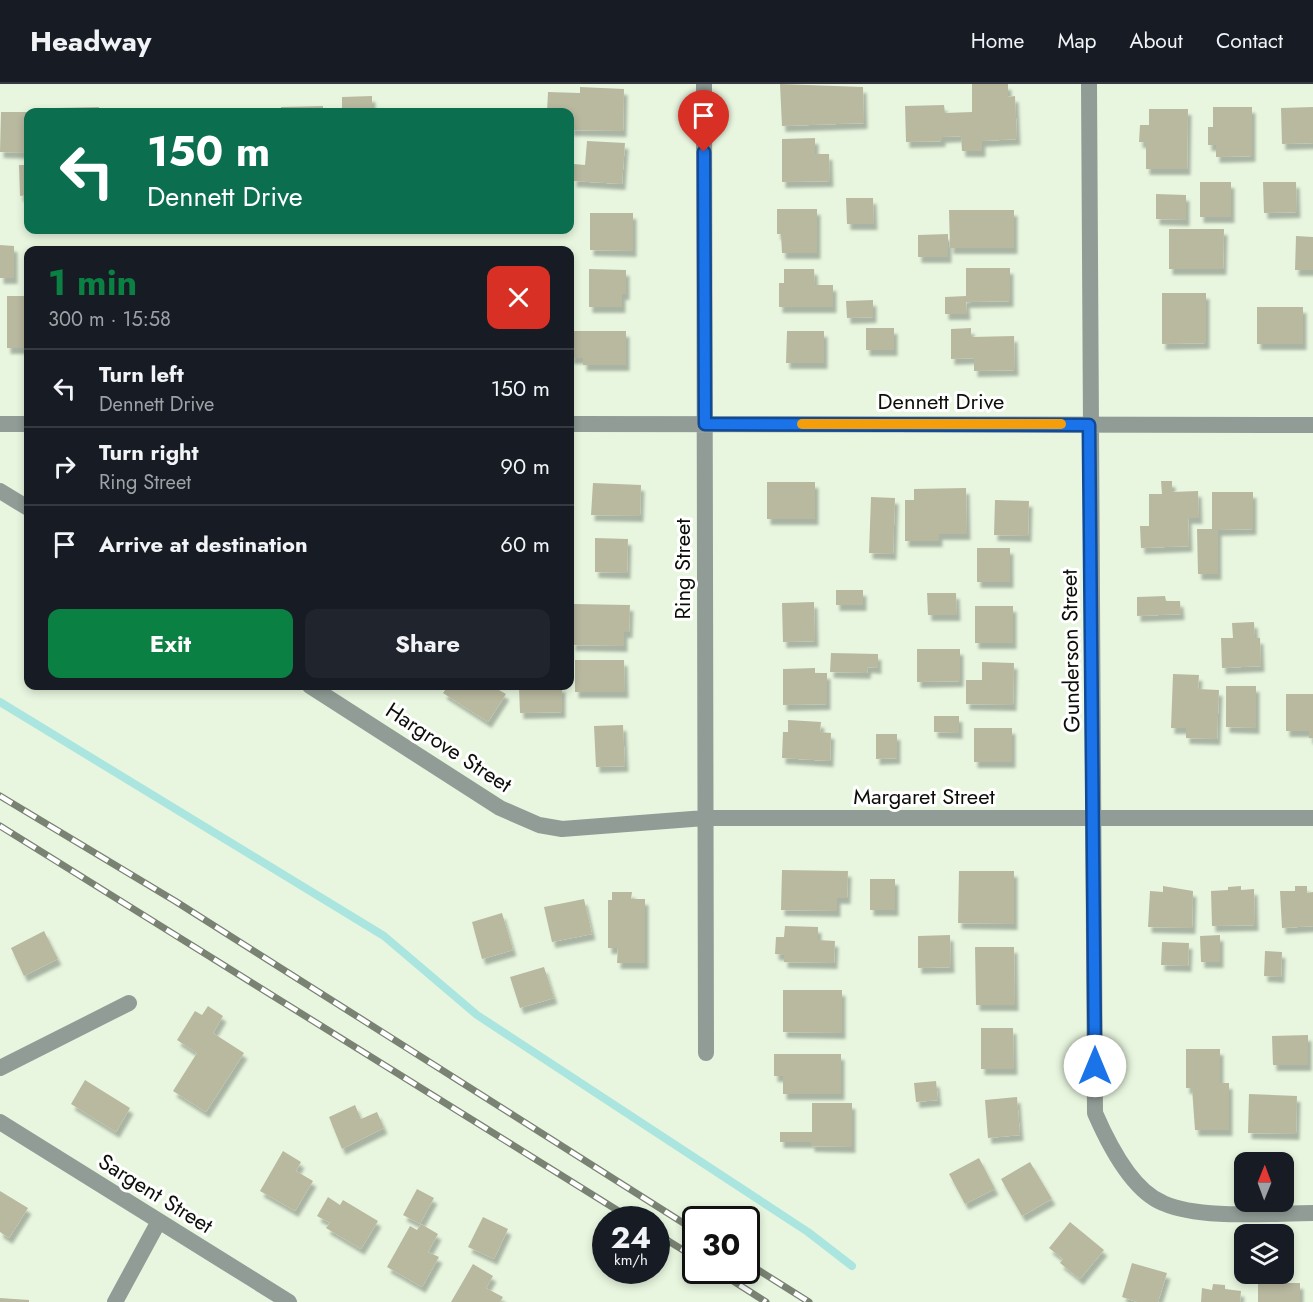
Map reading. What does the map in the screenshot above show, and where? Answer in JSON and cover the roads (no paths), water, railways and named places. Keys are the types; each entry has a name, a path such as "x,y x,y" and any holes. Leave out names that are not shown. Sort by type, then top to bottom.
{"street":[{"name":"Ring Street","path":"704,84 706,1053"},
{"name":"Gunderson Street","path":"1089,84 1089,425 1095,1113 1110,1147 1128,1173 1154,1197 1175,1207 1217,1214 1313,1213"},
{"path":"0,424 24,424"},
{"name":"Dennett Drive","path":"574,424 1313,425"},
{"path":"0,490 24,505"},
{"name":"Hargrove Street","path":"316,690 500,808 535,824"},
{"name":"Margaret Street","path":"535,824 562,829 705,818 1313,818"},
{"path":"0,1068 129,1003"},
{"name":"Sargent Street","path":"0,1122 289,1302"},
{"path":"115,1302 159,1221"}],"waterway":[{"path":"0,702 384,936 477,1015 808,1232 852,1266"}],"railway":[{"path":"0,796 175,901 682,1222"},
{"path":"0,826 611,1206"},
{"path":"670,1242 682,1249"},
{"path":"760,1271 809,1302"},
{"path":"738,1284 766,1302"}]}
